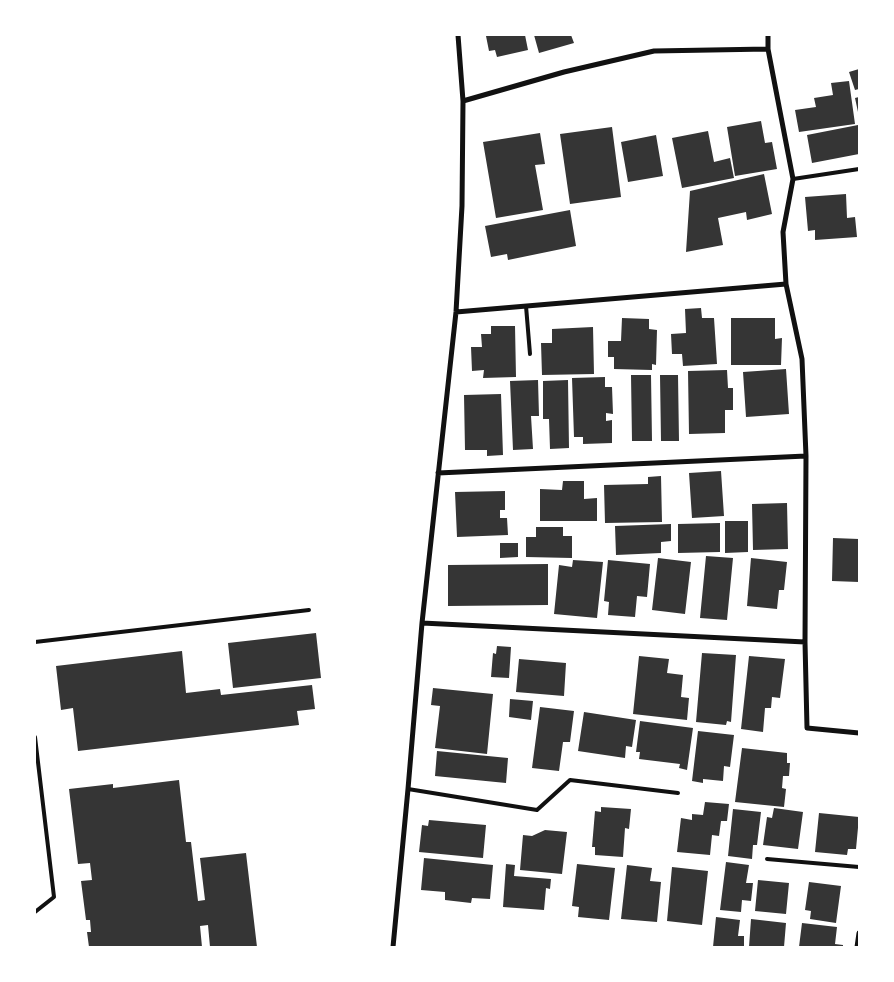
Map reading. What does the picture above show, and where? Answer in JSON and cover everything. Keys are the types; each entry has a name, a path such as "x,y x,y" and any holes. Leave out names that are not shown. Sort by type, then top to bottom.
{"street":[{"path":"393,947 422,623 456,312 462,206 463,101 458,35"},
{"path":"768,35 768,49 794,179 783,232 786,284 802,359 806,456 805,642 808,728 859,733"},
{"path":"463,101 564,72 654,51 768,49"},
{"path":"456,312 786,284"},
{"path":"438,472 806,456"},
{"path":"422,623 805,642"},
{"path":"857,947 859,933"}],"lane":[{"path":"794,179 859,169"},
{"path":"526,306 530,354"},
{"path":"35,642 309,610"},
{"path":"35,737 54,897 35,912"},
{"path":"408,789 538,810 570,780 678,794"},
{"path":"767,859 859,867"}],"building":[{"path":"525,35 528,50 497,57 495,50 489,51 486,36"},
{"path":"534,35 571,35 574,43 539,53"},
{"path":"859,69 859,89 855,90 849,72"},
{"path":"849,81 855,124 799,132 795,110 816,107 814,98 833,95 831,83"},
{"path":"859,97 859,112 858,112 855,98"},
{"path":"761,121 765,143 772,142 777,169 735,176 727,127"},
{"path":"858,125 859,154 812,163 807,135"},
{"path":"612,127 621,197 570,204 560,134"},
{"path":"708,131 714,162 730,158 734,178 682,188 672,138"},
{"path":"540,133 545,164 535,165 543,210 496,218 483,142"},
{"path":"656,135 663,176 628,182 621,142"},
{"path":"764,174 772,214 747,220 746,212 718,218 723,245 686,252 690,191"},
{"path":"846,194 847,218 855,217 857,237 815,240 815,230 808,231 805,197"},
{"path":"570,210 576,246 508,260 507,254 491,257 485,226"},
{"path":"701,308 702,318 714,318 717,364 683,366 682,354 672,354 671,334 686,333 685,309"},
{"path":"622,318 649,319 649,329 657,330 656,365 652,364 652,370 614,369 614,357 608,357 608,341 621,341"},
{"path":"731,318 775,318 775,339 782,338 781,365 731,365"},
{"path":"491,326 515,326 516,377 483,378 484,370 472,371 471,347 482,347 481,334 491,334"},
{"path":"593,327 594,374 542,375 541,343 552,343 552,329"},
{"path":"786,369 789,414 746,417 743,372"},
{"path":"727,370 728,388 733,388 733,410 725,410 725,433 689,434 688,371"},
{"path":"631,375 651,375 652,441 632,441"},
{"path":"660,375 678,375 679,441 661,441"},
{"path":"605,377 605,387 612,387 613,414 606,413 606,421 612,420 612,443 583,444 583,437 574,437 572,378"},
{"path":"538,380 539,416 531,416 533,449 513,450 510,381"},
{"path":"568,380 569,448 550,449 549,419 543,419 543,381"},
{"path":"501,394 503,455 487,456 487,450 465,450 464,395"},
{"path":"721,471 724,516 692,518 689,473"},
{"path":"661,476 662,522 605,523 604,485 648,484 648,477"},
{"path":"563,481 584,481 584,499 597,498 597,521 540,521 540,489 562,490"},
{"path":"505,491 505,510 500,510 500,518 507,518 508,535 457,537 455,492"},
{"path":"787,503 788,549 753,550 752,504"},
{"path":"725,521 748,521 748,552 725,553"},
{"path":"720,523 720,552 678,553 678,524"},
{"path":"671,524 671,541 661,542 661,553 616,555 615,526"},
{"path":"536,527 563,527 563,536 572,536 572,558 526,557 526,537 536,537"},
{"path":"833,538 859,539 859,582 832,581"},
{"path":"500,543 518,543 518,557 500,558"},
{"path":"706,556 733,558 727,620 700,618"},
{"path":"658,558 691,562 685,614 652,610"},
{"path":"751,558 787,562 784,590 779,590 777,609 747,606"},
{"path":"573,560 603,562 597,618 554,614 559,565 572,567"},
{"path":"608,560 650,564 647,597 637,596 635,617 608,615 609,602 604,601"},
{"path":"548,564 548,605 448,606 448,565"},
{"path":"316,633 321,678 233,688 228,643"},
{"path":"497,646 511,647 509,678 491,677 493,653 496,654"},
{"path":"182,651 186,693 220,689 221,695 312,685 315,709 297,711 299,725 78,751 73,708 61,710 56,666"},
{"path":"702,653 736,655 731,722 727,721 726,725 696,722"},
{"path":"639,656 669,659 667,673 683,675 681,697 689,698 687,720 633,714"},
{"path":"749,656 785,659 780,698 772,697 771,708 765,708 763,732 741,729"},
{"path":"519,659 566,663 564,696 516,692"},
{"path":"433,688 493,694 487,754 435,748 440,706 431,705"},
{"path":"510,699 533,701 531,720 509,717"},
{"path":"540,707 574,711 570,742 563,742 559,771 532,768"},
{"path":"584,712 636,720 632,747 626,746 625,758 578,751"},
{"path":"640,721 693,728 687,770 679,768 680,764 639,759 640,752 636,752"},
{"path":"698,731 734,735 730,767 724,766 723,781 703,779 703,783 692,781"},
{"path":"742,748 787,753 787,763 790,763 789,776 783,776 782,788 786,789 784,807 735,802"},
{"path":"437,751 508,758 506,783 435,776"},
{"path":"179,780 186,842 191,842 198,901 205,900 200,858 246,853 257,947 210,947 208,925 200,926 202,947 89,947 87,932 91,932 90,920 86,920 81,881 92,880 90,863 78,864 69,789 113,784 113,788"},
{"path":"705,802 729,804 727,821 721,821 719,836 712,835 710,855 677,852 681,818 692,820 692,814 703,815"},
{"path":"601,807 631,809 629,829 625,828 623,857 595,855 595,847 592,847 595,811 601,812"},
{"path":"774,808 803,812 798,849 763,845 767,817 772,818"},
{"path":"733,809 761,812 757,845 753,845 752,859 728,856"},
{"path":"819,813 859,817 856,849 848,849 847,855 815,852"},
{"path":"429,820 486,825 483,858 419,852 422,825 428,826"},
{"path":"545,830 567,832 562,874 520,870 523,835 532,836"},
{"path":"424,858 493,865 490,899 472,898 471,903 445,900 445,892 421,890"},
{"path":"726,862 749,865 746,883 753,883 751,901 742,900 741,912 720,910"},
{"path":"506,864 515,865 514,876 551,879 550,889 546,888 544,910 503,907"},
{"path":"577,864 615,868 609,920 578,917 579,907 572,906"},
{"path":"627,865 652,868 650,881 661,882 657,922 621,919"},
{"path":"672,867 708,871 702,925 667,921"},
{"path":"758,880 789,883 786,914 755,911"},
{"path":"809,882 841,886 836,923 810,919 811,911 805,910"},
{"path":"716,917 740,920 738,936 744,936 744,947 713,947"},
{"path":"751,919 786,923 784,947 749,947"},
{"path":"802,923 837,927 835,944 843,945 843,947 799,947"}]}
